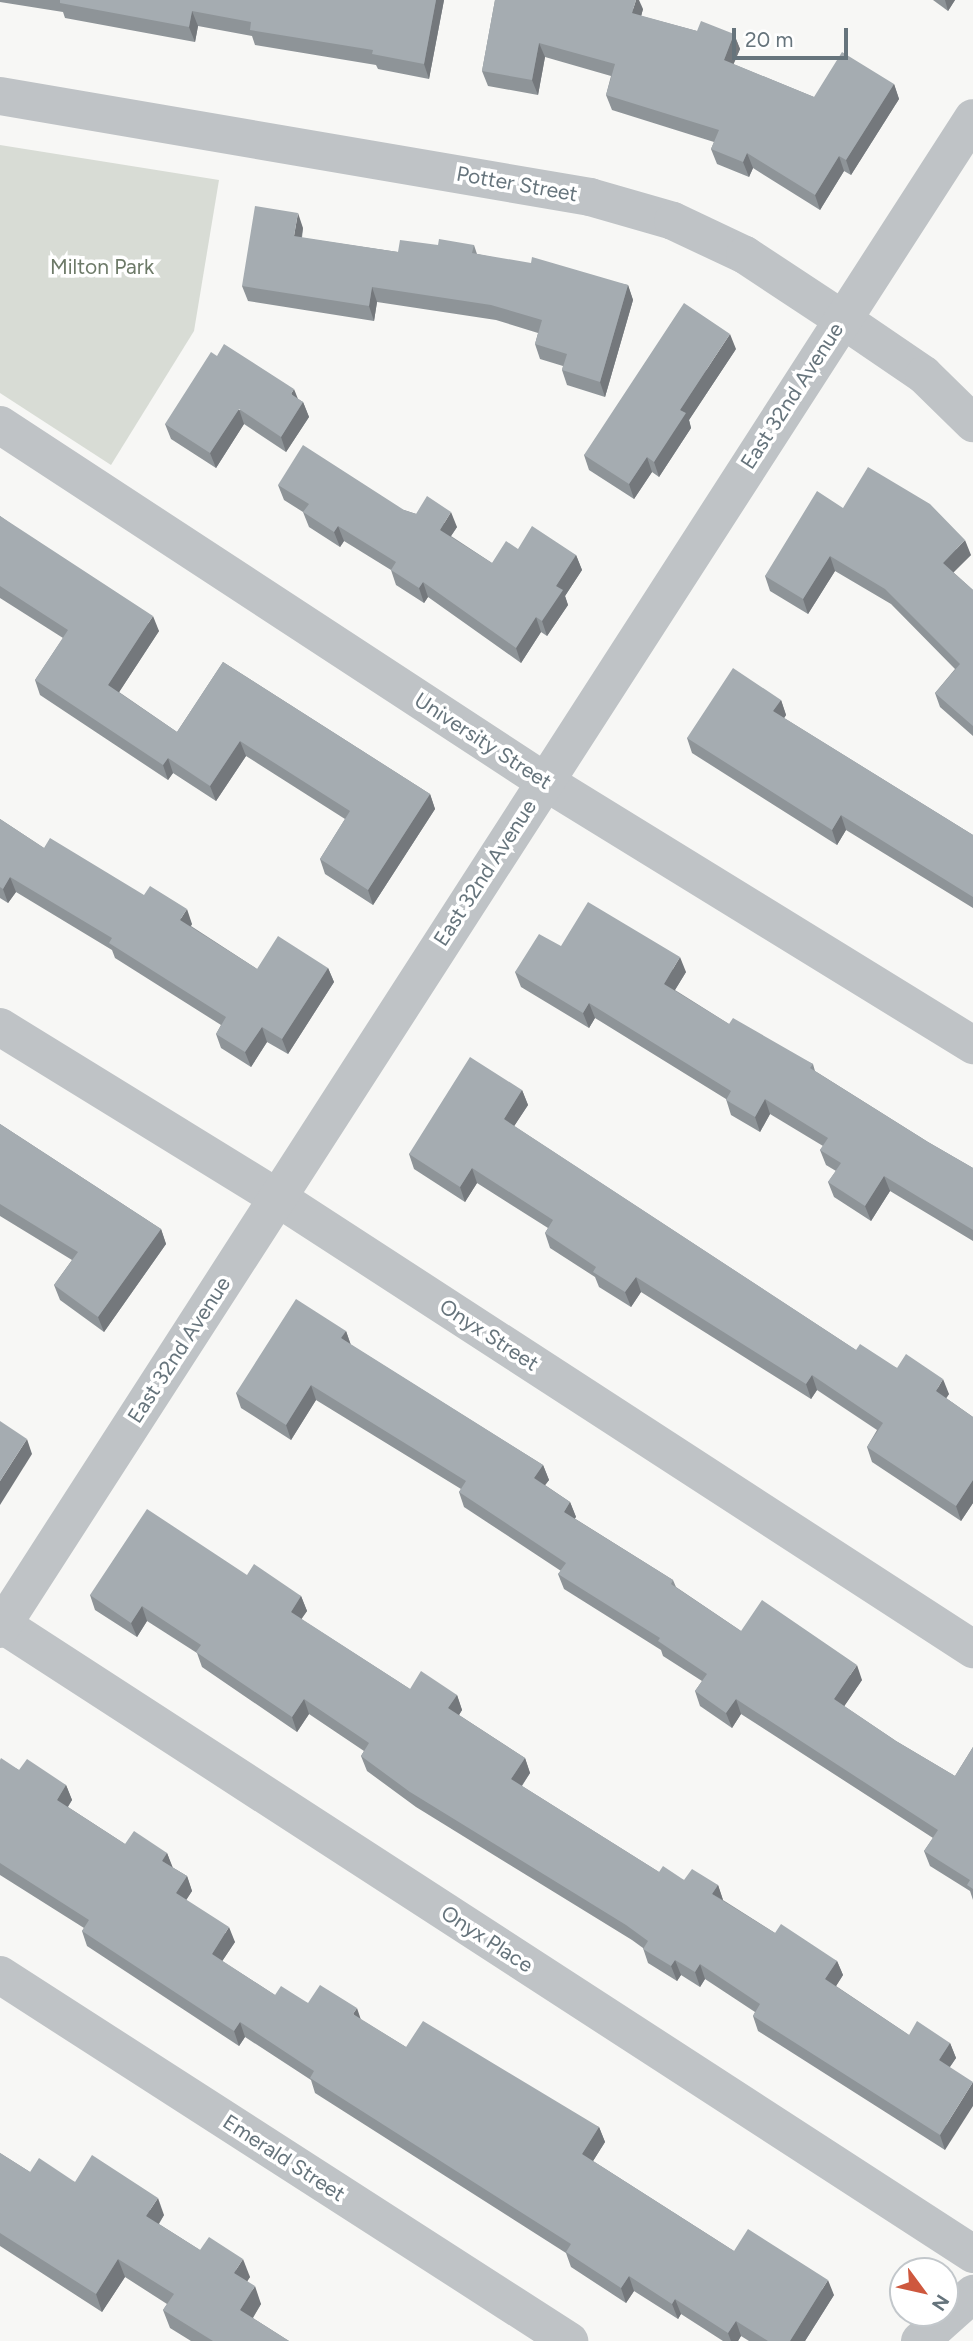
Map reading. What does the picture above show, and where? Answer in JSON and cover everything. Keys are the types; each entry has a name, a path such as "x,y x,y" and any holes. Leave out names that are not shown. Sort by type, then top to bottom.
{"street":[{"name":"Potter Street","path":"0,96 590,197 673,221 745,255 842,319 924,375 973,423"},
{"name":"East 32nd Avenue","path":"1,1626 973,118"},
{"name":"University Street","path":"0,425 544,781 973,1045"},
{"name":"Onyx Street","path":"0,1027 278,1198 973,1649"},
{"name":"Onyx Place","path":"1,1626 973,2255"},
{"name":"Emerald Street","path":"0,1975 569,2341"},
{"path":"920,2341 973,2294"}],"green space":[{"name":"Milton Park","path":"0,145 219,180 194,331 111,465 0,393"}],"building":[{"path":"60,0 436,0 424,64 372,54 373,50 250,30 251,22 192,11 189,27 60,3"},
{"path":"495,0 636,0 632,13 697,31 701,21 734,34 724,60 814,97 842,52 894,84 846,160 839,156 815,195 747,153 743,162 711,149 719,130 606,95 615,64 539,43 532,80 482,71"},
{"path":"255,206 298,213 294,236 398,252 400,240 438,245 439,239 474,245 472,253 531,263 532,257 628,285 600,382 562,370 567,354 535,344 542,320 491,305 372,287 369,306 242,286"},
{"path":"684,303 730,334 680,410 686,413 654,462 647,457 629,484 584,455"},
{"path":"224,344 294,389 291,394 303,402 281,437 239,409 210,453 165,424 211,352 217,356"},
{"path":"303,445 404,510 416,514 427,496 451,512 440,530 492,563 506,541 518,549 532,526 576,555 556,586 563,590 542,621 536,617 516,648 423,582 419,588 391,570 396,562 338,526 334,532 303,512 309,504 278,485"},
{"path":"868,467 930,504 965,540 943,563 973,590 973,726 935,693 960,664 885,589 830,556 803,599 765,576 817,491 843,508"},
{"path":"0,516 153,616 108,685 177,732 223,662 430,794 368,890 320,859 350,811 240,741 210,786 168,758 163,765 35,680 68,630 0,586"},
{"path":"733,668 781,700 773,711 973,835 973,897 841,815 832,830 687,738"},
{"path":"0,819 44,848 50,838 144,895 150,886 187,909 180,920 257,969 278,936 328,968 282,1039 262,1027 245,1052 216,1034 226,1017 109,943 112,938 10,877 3,889 0,887"},
{"path":"588,902 680,957 664,984 729,1024 733,1018 813,1064 810,1068 973,1168 973,1230 884,1176 865,1206 828,1182 841,1163 820,1150 828,1138 765,1099 755,1117 726,1100 731,1091 589,1003 583,1013 515,972 539,934 561,946"},
{"path":"470,1057 522,1090 504,1119 856,1350 860,1344 897,1368 906,1354 943,1379 936,1391 973,1417 973,1480 956,1506 867,1447 883,1423 812,1375 806,1384 636,1277 625,1292 593,1272 596,1267 545,1233 553,1220 472,1168 460,1187 409,1154"},
{"path":"0,1124 161,1229 98,1317 54,1285 78,1252 0,1204"},
{"path":"296,1299 346,1331 341,1338 543,1465 534,1478 570,1502 564,1512 673,1580 671,1584 741,1631 762,1600 857,1665 834,1699 896,1741 955,1776 973,1747 973,1889 967,1885 970,1880 924,1851 938,1830 736,1699 726,1713 695,1691 707,1674 658,1641 660,1638 558,1574 566,1563 459,1492 466,1481 311,1385 286,1425 236,1393"},
{"path":"0,1421 27,1439 0,1481"},
{"path":"147,1509 247,1575 254,1564 301,1596 291,1612 410,1689 421,1671 457,1695 448,1708 525,1758 511,1779 659,1872 663,1866 684,1880 692,1869 718,1885 712,1894 775,1933 781,1924 837,1961 825,1979 909,2035 917,2021 950,2043 939,2060 973,2082 940,2135 753,2016 760,2004 700,1964 695,1972 675,1960 671,1966 643,1949 648,1941 626,1925 410,1792 361,1756 369,1743 304,1699 292,1717 196,1652 201,1645 142,1606 131,1623 90,1595"},
{"path":"1,1758 19,1770 27,1759 66,1785 57,1800 125,1844 134,1831 167,1853 162,1861 187,1876 176,1893 229,1927 212,1954 275,1995 281,1986 308,2003 320,1985 357,2008 353,2014 406,2047 423,2021 599,2127 582,2154 734,2251 748,2229 828,2280 790,2341 768,2341 736,2321 728,2333 675,2299 672,2304 629,2276 621,2288 566,2252 571,2244 310,2078 314,2071 240,2022 234,2031 82,1931 89,1920 0,1863"},
{"path":"0,2153 30,2172 39,2158 75,2182 92,2155 158,2198 146,2216 200,2250 209,2237 243,2259 234,2273 255,2286 240,2310 289,2341 213,2341 163,2310 174,2294 118,2259 96,2294 0,2233"}]}
